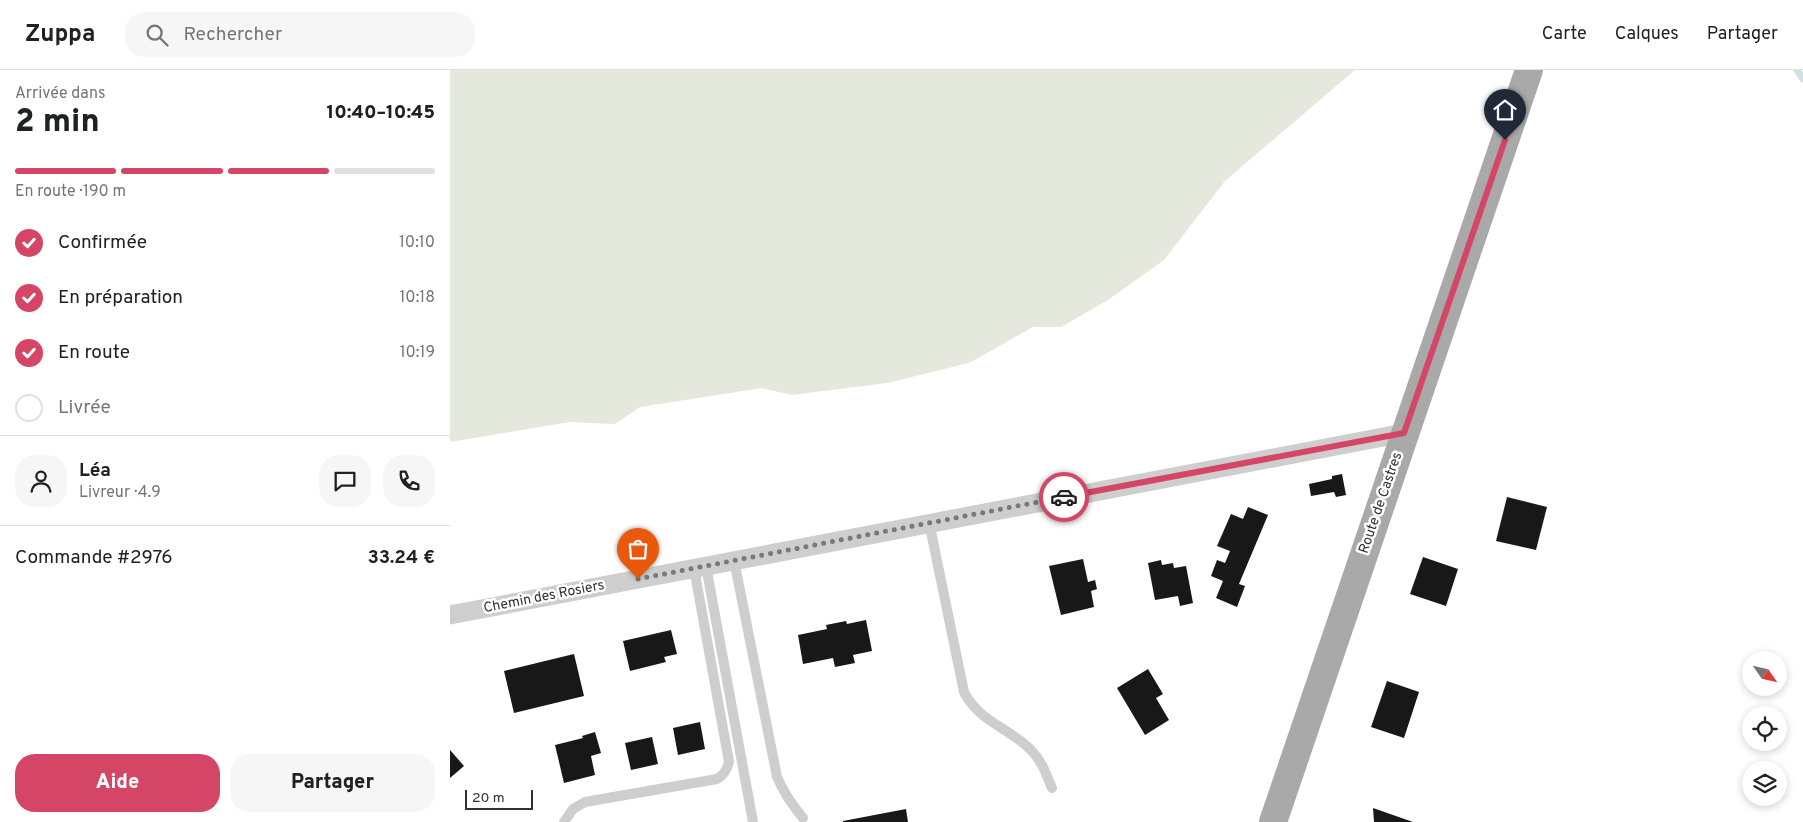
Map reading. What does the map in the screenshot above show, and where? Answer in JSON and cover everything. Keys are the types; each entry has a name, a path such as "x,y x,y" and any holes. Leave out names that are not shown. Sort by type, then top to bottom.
{"main road":[{"name":"Route de Castres","path":"1273,822 1529,70"}],"street":[{"name":"Chemin des Rosiers","path":"450,615 929,522 1404,433"}],"lane":[{"path":"929,522 964,692 970,704 979,714 1023,742 1032,751 1040,760 1052,788"},
{"path":"734,560 778,776 784,793 803,818"},
{"path":"564,822 573,809 585,802 717,779 728,769 729,762 700,567"},
{"path":"700,567 753,822"}],"shaded area":[{"path":"450,70 1355,70 1225,181 1164,260 1108,300 1061,327 1033,327 969,363 887,383 791,395 762,388 640,407 615,424 570,422 450,442"}],"building":[{"path":"1342,474 1346,495 1336,497 1334,492 1311,496 1309,484 1332,479 1332,476"},
{"path":"1507,497 1547,507 1536,550 1496,541"},
{"path":"1248,507 1268,515 1239,584 1245,586 1237,607 1216,598 1223,581 1211,576 1217,560 1225,563 1230,551 1217,546 1231,514 1243,519"},
{"path":"1423,557 1458,569 1446,606 1410,594"},
{"path":"1083,559 1088,582 1095,580 1097,589 1091,591 1094,607 1061,615 1049,566"},
{"path":"1161,560 1162,565 1173,563 1174,568 1186,566 1193,603 1180,606 1178,596 1155,600 1148,563"},
{"path":"866,620 872,651 853,655 855,663 835,667 833,658 803,664 798,635 827,629 826,625 846,621 847,624"},
{"path":"671,630 677,654 664,657 666,662 630,671 623,641"},
{"path":"574,654 584,696 514,713 504,671"},
{"path":"1148,669 1163,694 1156,698 1169,720 1145,735 1117,688"},
{"path":"1387,681 1419,692 1404,738 1371,727"},
{"path":"700,722 705,749 678,755 673,728"},
{"path":"595,732 601,753 591,756 595,775 564,783 555,745 583,738 582,736"},
{"path":"652,737 658,764 631,770 625,743"},
{"path":"450,750 464,766 450,778"},
{"path":"1373,808 1413,822 1374,822"},
{"path":"906,809 908,822 843,822 843,821"}],"waterway":[{"path":"1797,70 1803,79"}],"way so far":[{"path":"638,579 1064,497"}],"route":[{"path":"1064,497 1404,433 1505,140"}]}
